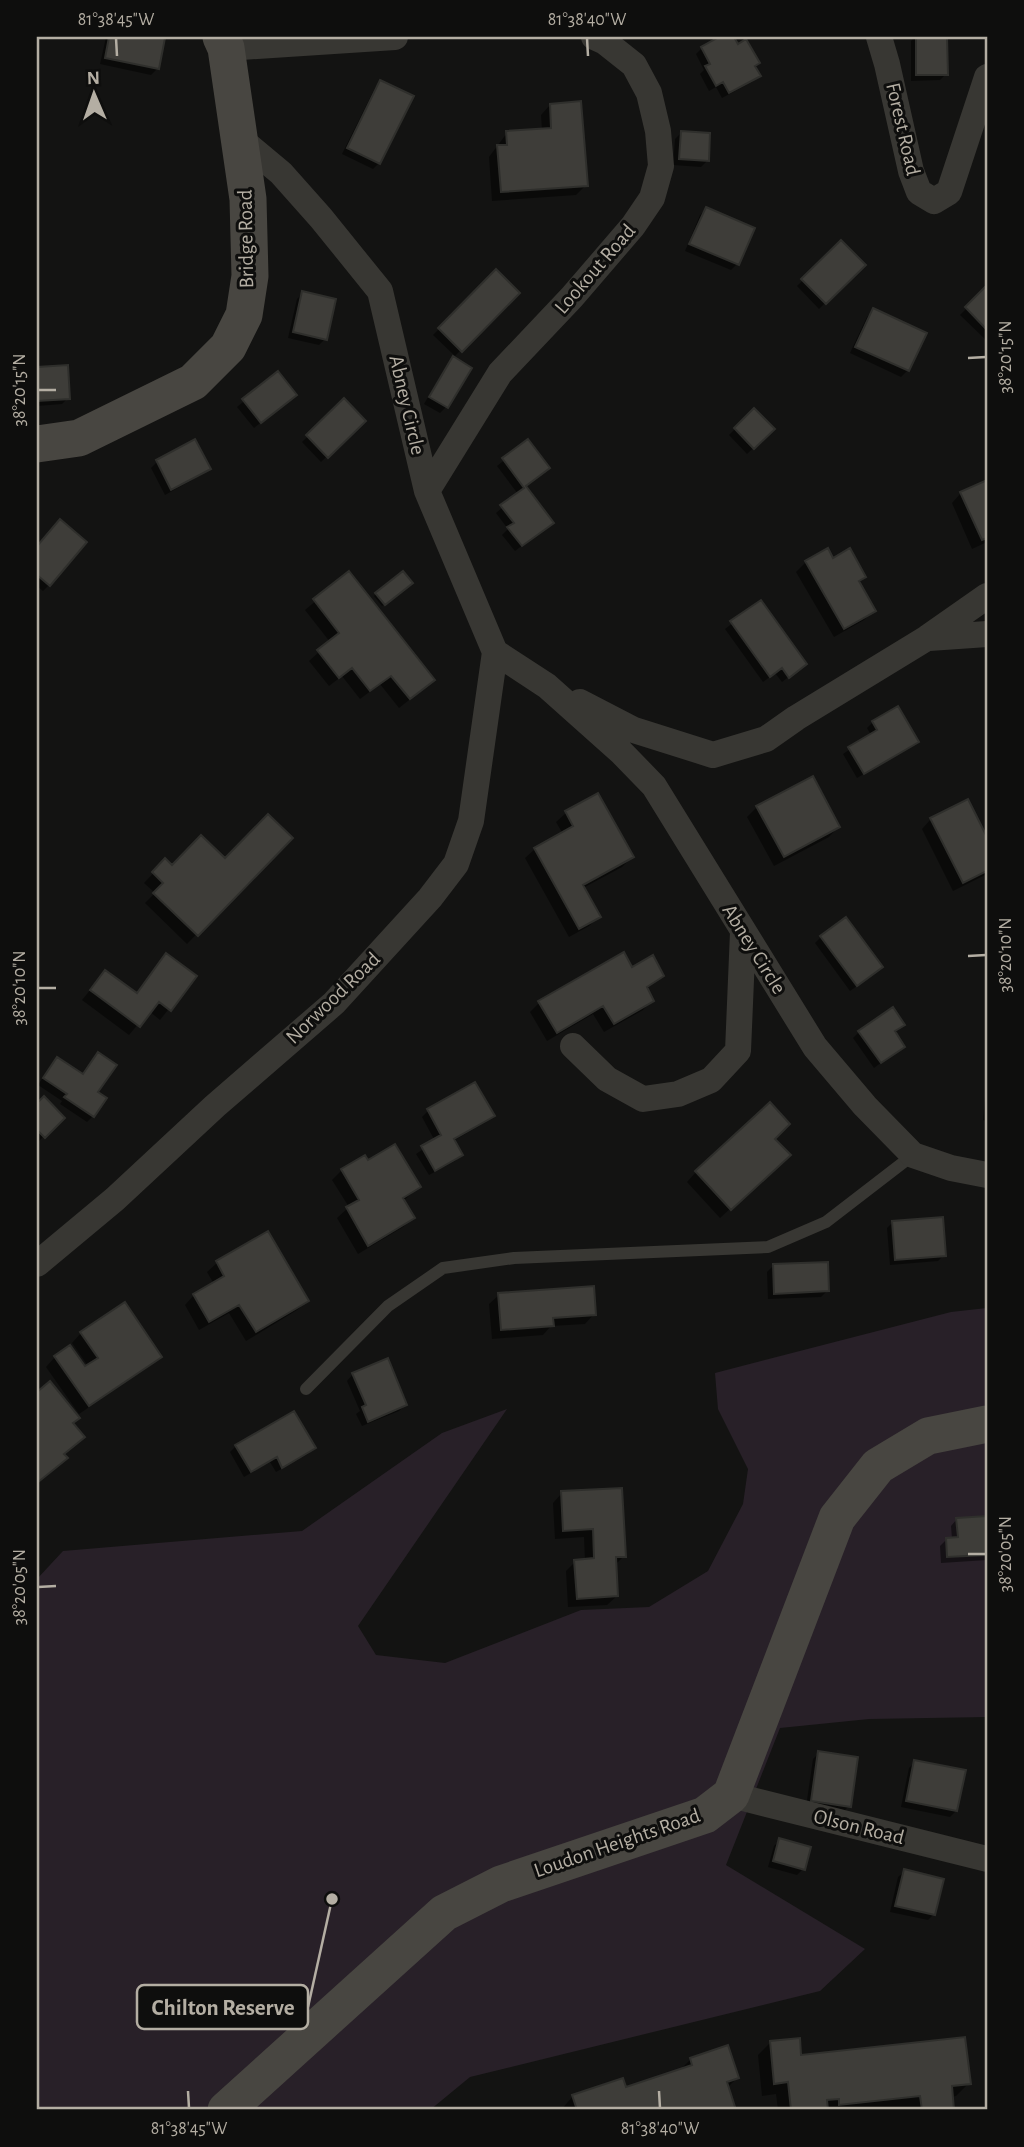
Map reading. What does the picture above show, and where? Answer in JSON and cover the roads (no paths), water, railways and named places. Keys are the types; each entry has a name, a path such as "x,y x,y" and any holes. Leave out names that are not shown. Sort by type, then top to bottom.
{"street":[{"path":"223,42 395,37"},
{"name":"Lookout Road","path":"427,491 500,373 572,298 633,226 652,198 661,166 658,131 649,93 634,65 606,42 594,37"},
{"name":"Forest Road","path":"879,37 911,171 919,192 934,201 949,192 987,77"},
{"name":"Bridge Road","path":"37,444 79,438 193,382 228,346 244,315 250,276 247,198 223,42"},
{"name":"Abney Circle","path":"239,138 281,173 380,291 427,491 495,652 547,686 634,730 713,755 766,739 927,638 987,596"},
{"path":"927,638 987,634"},
{"name":"Norwood Road","path":"37,1264 115,1199 215,1105 334,1003 421,908 456,864 471,821 495,652"},
{"name":"Abney Circle","path":"547,686 621,752 654,786 815,1047 865,1106 913,1155 951,1168 987,1175"},
{"path":"573,1046 607,1079 643,1099 678,1094 711,1080 738,1051 743,932"},
{"path":"731,1795 837,1518 878,1466 928,1436 987,1424"},
{"name":"Olson Road","path":"731,1795 987,1859"},
{"name":"Loudon Heights Road","path":"226,2110 444,1913 501,1884 705,1815 731,1795"}],"lane":[{"path":"306,1389 388,1306 443,1268 514,1258 768,1247 827,1222 913,1155"}],"place":[{"name":"Chilton Reserve","path":"332,1899"}]}
